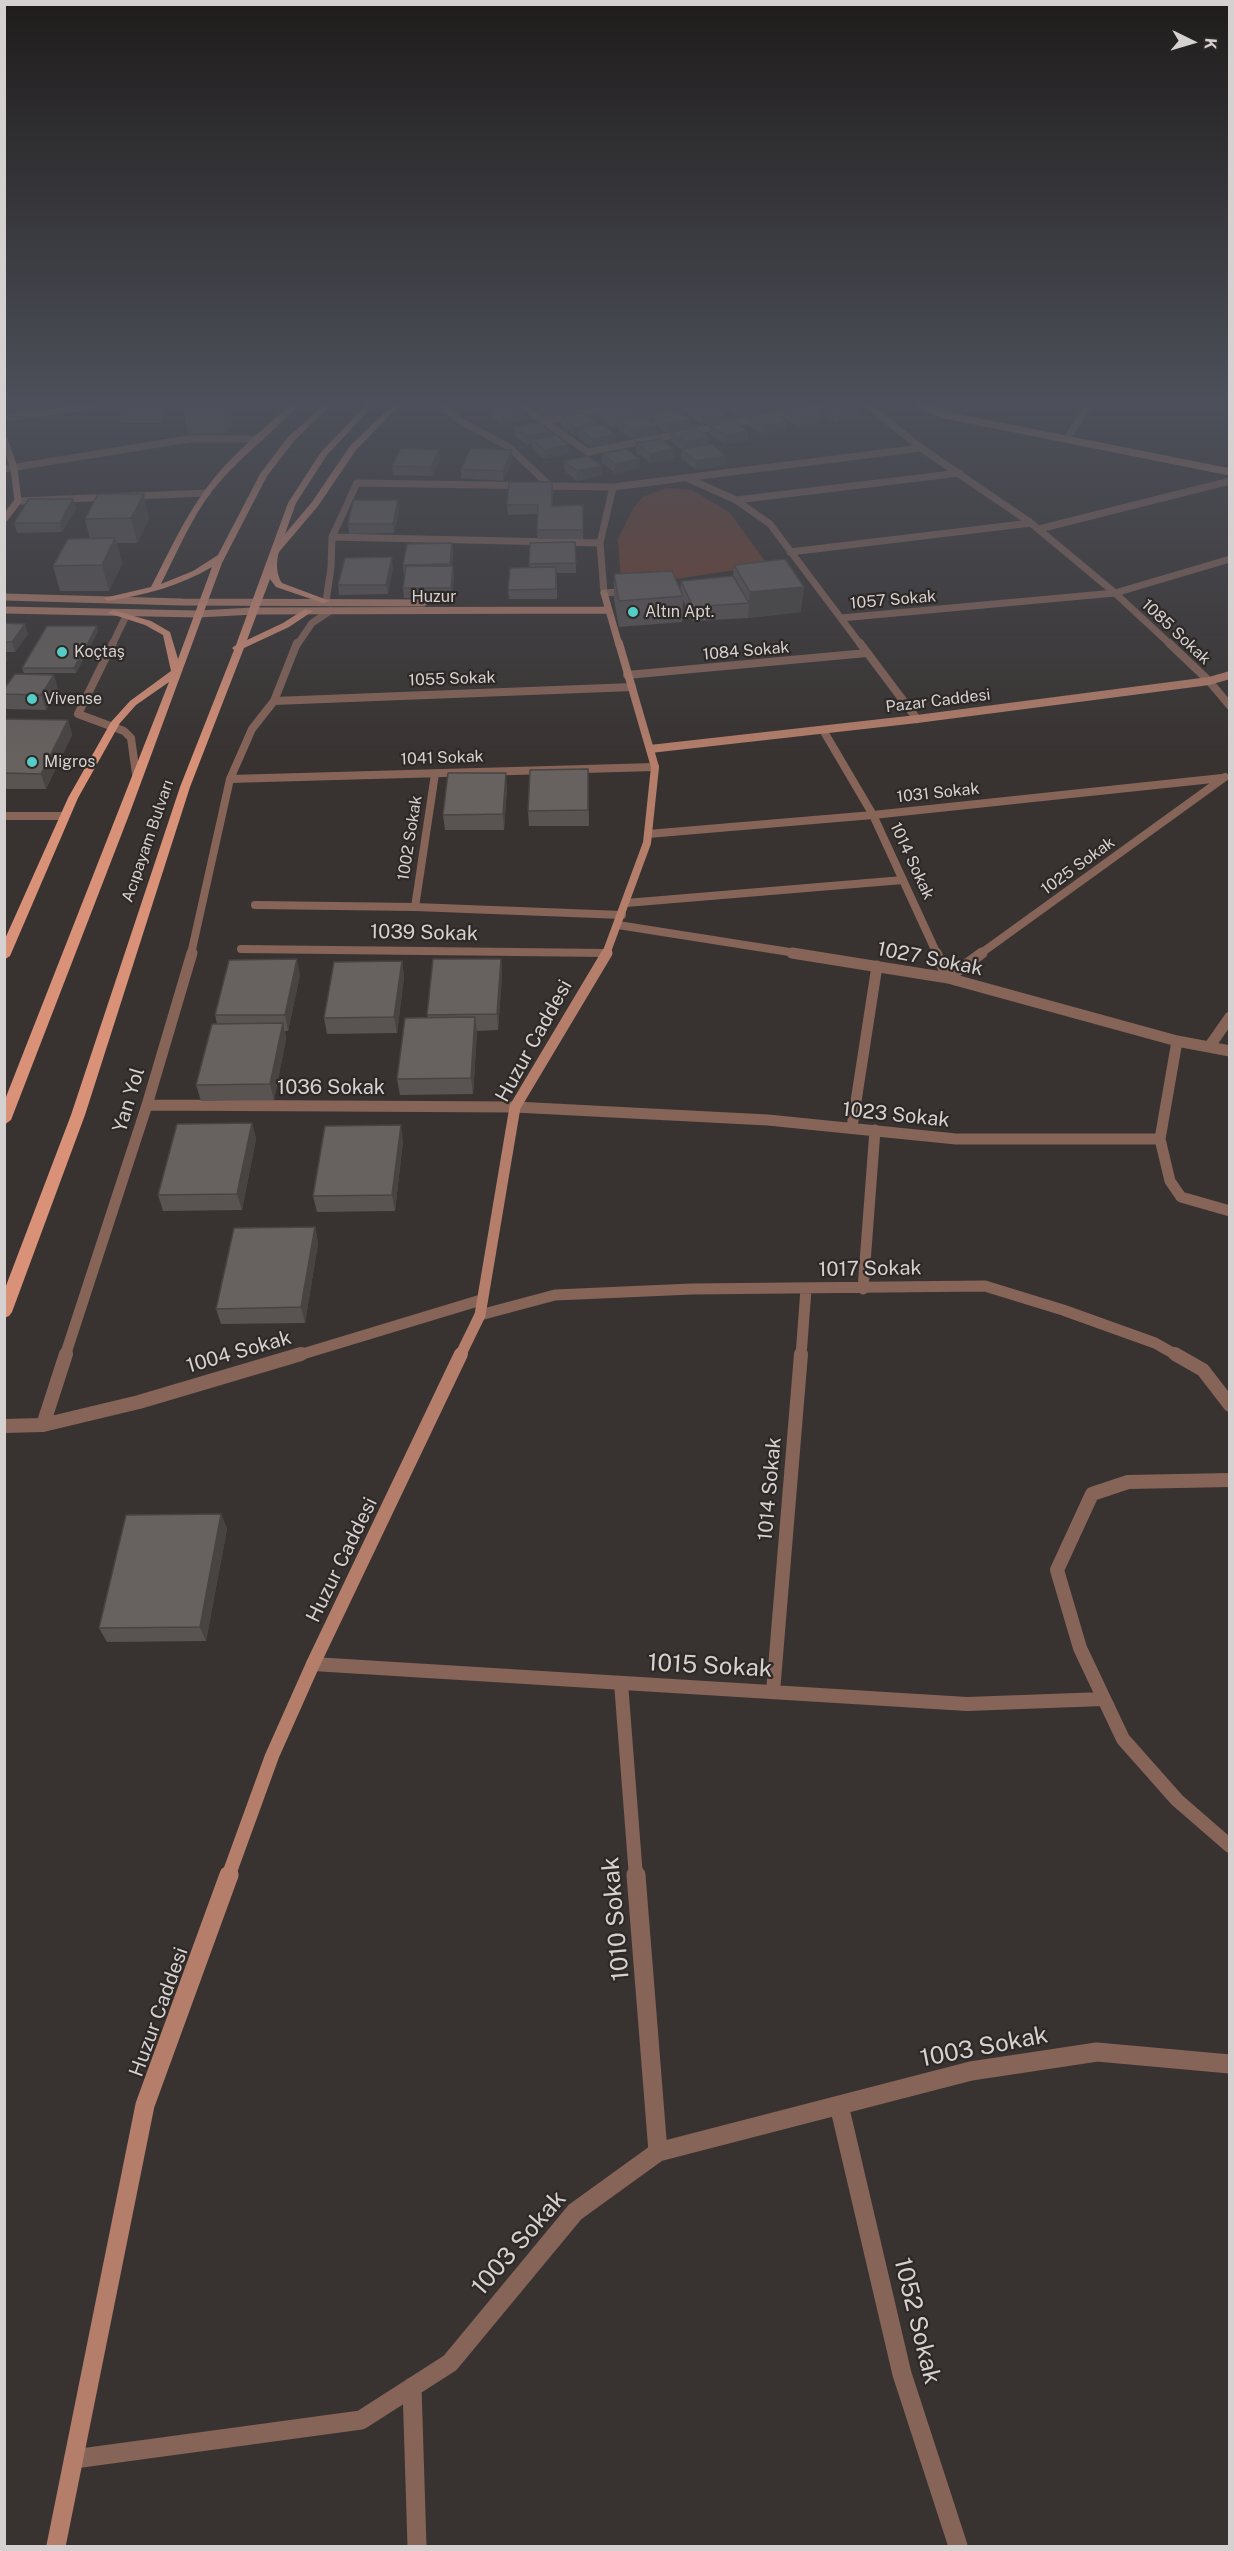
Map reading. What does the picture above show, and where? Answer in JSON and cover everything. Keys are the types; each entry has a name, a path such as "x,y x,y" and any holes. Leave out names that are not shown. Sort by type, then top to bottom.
{"main road":[{"path":"154,590 186,525"},
{"name":"Acıpayam Bulvarı","path":"4,1120 137,781 198,614 222,556 238,525"},
{"name":"Acıpayam Bulvarı","path":"4,1312 78,1115 158,866 284,525"},
{"path":"297,525 272,555 274,579 279,585 326,601"},
{"path":"108,598 154,590 188,578 222,556"},
{"path":"237,648 286,625 308,611"},
{"path":"4,956 65,816 112,727 133,703 176,672 167,634 148,623 113,613"}],"street":[{"path":"326,601 331,568 332,537 338,525"},
{"path":"604,525 600,543 607,606"},
{"path":"771,525 918,719"},
{"path":"790,552 1014,525"},
{"name":"1085 Sokak","path":"1034,525 1115,593 1209,681 1230,706"},
{"path":"1039,529 1054,525"},
{"path":"332,537 600,543"},
{"name":"1057 Sokak","path":"841,618 1115,593 1230,559"},
{"path":"796,576 808,575"},
{"path":"604,593 638,590"},
{"path":"4,597 108,598 255,606"},
{"name":"Huzur","path":"255,606 326,601 607,606"},
{"path":"4,610 198,614 255,606"},
{"name":"Huzur","path":"255,606 330,611 607,606"},
{"name":"Huzur Caddesi","path":"56,2547 145,2105 272,1756 480,1315 515,1107 608,953 648,834 655,767 607,606"},
{"name":"Yan Yol","path":"43,1425 147,1105 194,945 230,779 252,729 274,701 298,642 312,623 330,611"},
{"path":"126,616 78,714 124,731 131,738 137,781"},
{"name":"1084 Sokak","path":"630,681 867,653"},
{"name":"Pazar Caddesi","path":"650,749 918,719 1209,681 1230,675"},
{"name":"1055 Sokak","path":"274,701 630,681"},
{"name":"1014 Sokak","path":"823,730 873,815 948,978"},
{"name":"1041 Sokak","path":"230,779 655,767"},
{"name":"1002 Sokak","path":"415,907 435,774"},
{"name":"1031 Sokak","path":"648,834 873,815 1227,777"},
{"name":"1025 Sokak","path":"948,978 1227,777"},
{"path":"4,816 65,816"},
{"path":"255,904 622,914 903,880"},
{"name":"1027 Sokak","path":"622,914 877,966 948,978 1177,1041 1230,1051"},
{"name":"1039 Sokak","path":"241,949 608,953"},
{"path":"852,1127 877,966"},
{"path":"1209,1047 1230,1017"},
{"path":"1177,1041 1160,1139 1170,1181 1181,1197 1230,1211"},
{"name":"1036 Sokak","path":"147,1105 515,1107"},
{"name":"1023 Sokak","path":"515,1107 768,1120 956,1139 1160,1139"},
{"path":"863,1289 875,1130"},
{"name":"1017 Sokak","path":"480,1315 555,1295 692,1288 863,1289 985,1286 1063,1310 1155,1343 1203,1370 1230,1405"},
{"name":"1014 Sokak","path":"773,1692 806,1289"},
{"name":"1004 Sokak","path":"4,1426 43,1425 139,1402 374,1334 481,1300"},
{"path":"1230,1480 1128,1482 1092,1494 1057,1569 1080,1648 1124,1739 1177,1800 1230,1846"},
{"name":"1015 Sokak","path":"314,1664 967,1704 1104,1699"},
{"name":"1010 Sokak","path":"621,1683 658,2152"},
{"name":"1003 Sokak","path":"74,2459 361,2420 450,2362 575,2212 658,2152 971,2071 1097,2052 1230,2064"},
{"name":"1052 Sokak","path":"839,2105 902,2374 958,2547"},
{"path":"412,2387 417,2547"}],"shaded area":[{"path":"625,525 739,525 768,565 636,585 621,582 618,539"}],"building":[{"path":"537,525 583,525 583,530 537,530"},
{"path":"115,538 102,565 53,566 68,539"},
{"path":"575,542 576,563 529,564 530,543"},
{"path":"452,543 450,564 403,565 407,544"},
{"path":"392,557 386,585 338,585 345,558"},
{"path":"785,559 804,587 750,592 734,565"},
{"path":"406,566 453,566 451,588 403,588"},
{"path":"556,567 556,589 508,590 510,568"},
{"path":"672,571 683,596 619,601 614,574"},
{"path":"733,576 749,603 693,607 681,581"},
{"path":"4,623 25,624 12,642 4,642"},
{"name":"Koçtaş","path":"47,626 97,626 74,668 22,668"},
{"path":"15,674 54,675 41,695 4,694 4,689"},
{"name":"Migros","path":"4,719 68,720 41,774 4,773"},
{"path":"588,769 588,810 528,811 530,770"},
{"path":"448,773 506,773 503,814 443,815"},
{"path":"297,959 285,1015 215,1015 229,960"},
{"path":"433,959 501,959 497,1014 427,1015"},
{"path":"402,961 394,1017 324,1018 334,962"},
{"path":"475,1017 471,1078 397,1079 405,1018"},
{"path":"283,1023 270,1084 196,1085 212,1024"},
{"path":"252,1123 237,1194 158,1195 177,1124"},
{"path":"401,1125 392,1195 313,1196 325,1126"},
{"path":"315,1227 301,1307 216,1309 234,1228"},
{"path":"221,1514 200,1627 99,1628 126,1515"}],"place":[{"name":"Altın Apt.","path":"633,612"},
{"name":"Koçtaş","path":"62,652"},
{"name":"Vivense","path":"32,699"},
{"name":"Migros","path":"32,762"}]}
